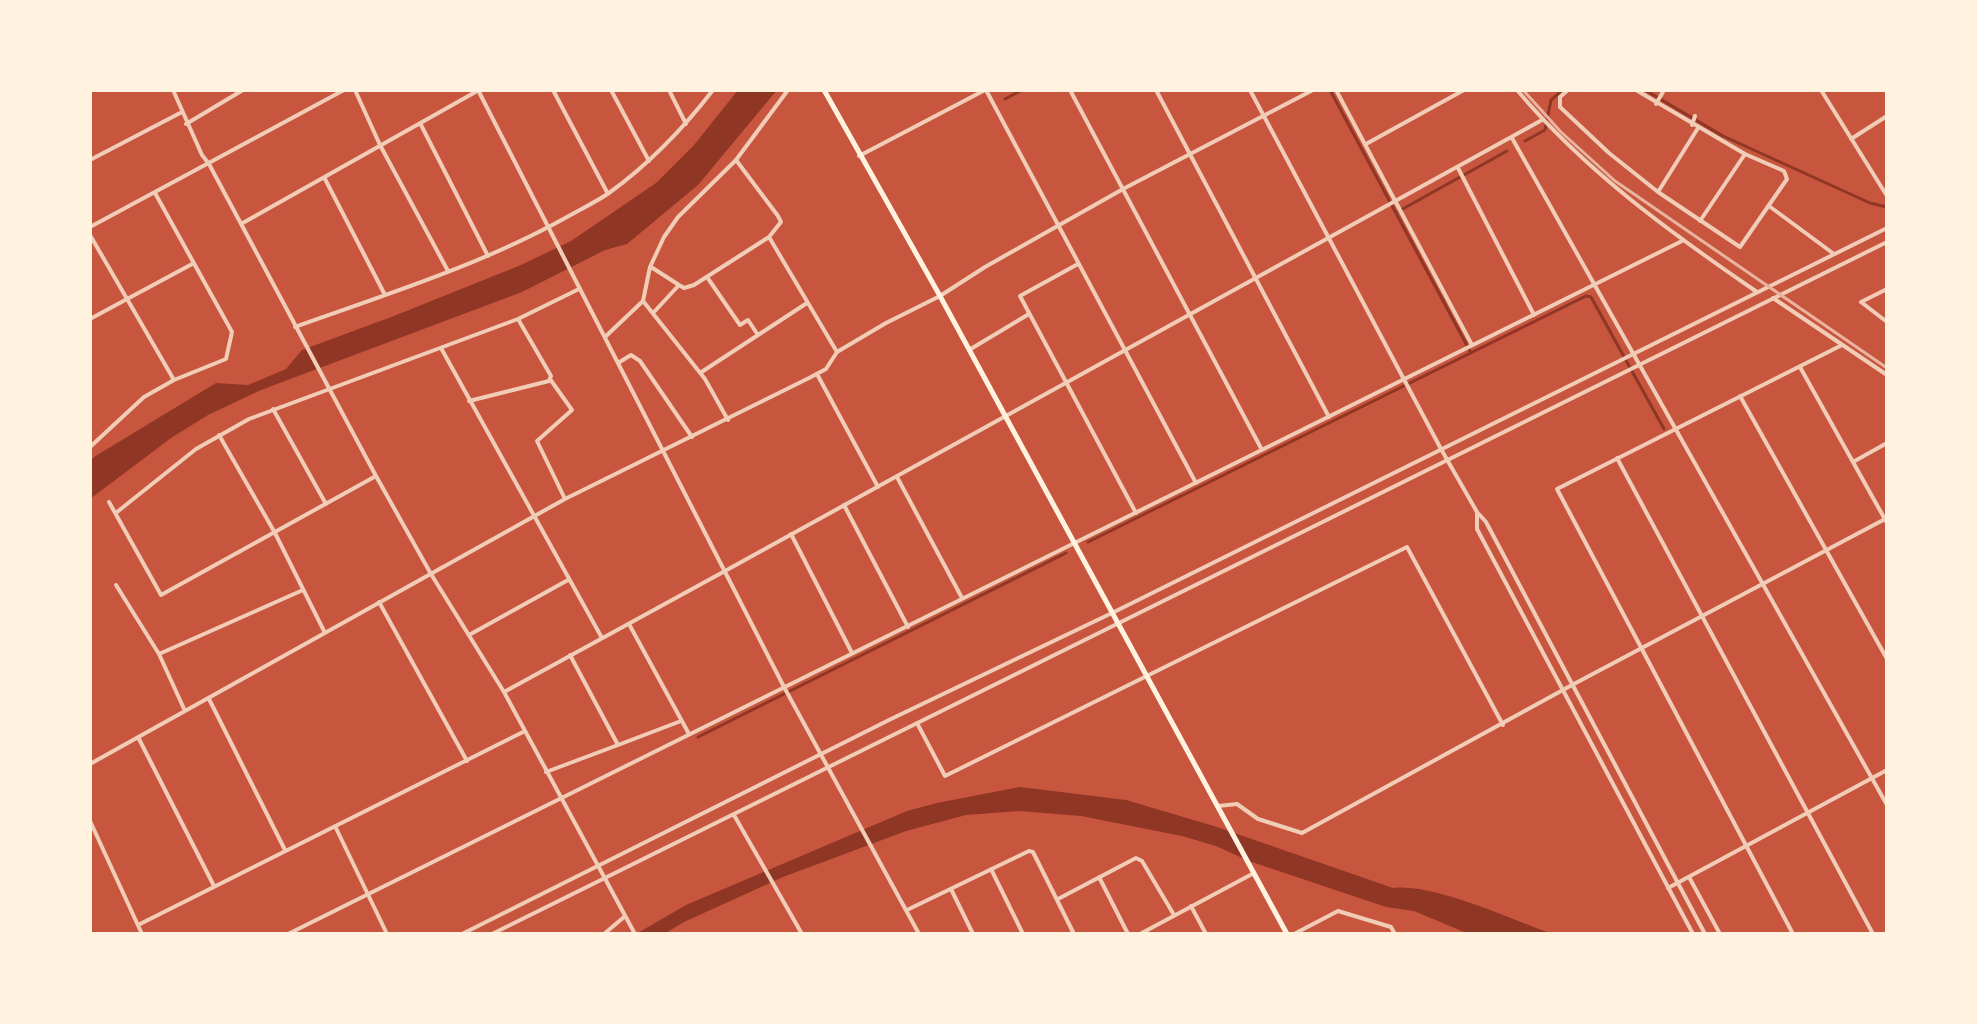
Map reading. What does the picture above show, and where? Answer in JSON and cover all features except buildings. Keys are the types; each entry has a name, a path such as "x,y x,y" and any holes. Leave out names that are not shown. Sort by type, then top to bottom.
{"main road":[{"path":"824,90 940,296 1287,934"}],"street":[{"path":"173,90 186,124 328,389 431,574 504,692 635,934"},
{"path":"186,124 243,90"},
{"path":"90,227 344,90"},
{"path":"355,90 380,145 448,271"},
{"path":"241,224 478,90 784,687 919,934"},
{"path":"553,90 608,194"},
{"path":"611,90 649,161"},
{"path":"669,90 686,124"},
{"path":"295,327 488,256 608,194 649,161 686,124 713,90"},
{"path":"604,337 643,301 650,267 664,237 678,217 736,160 788,90"},
{"path":"859,156 985,90 1196,483"},
{"path":"1070,90 1262,450"},
{"path":"1156,90 1329,417"},
{"path":"1250,90 1441,449 1477,512 1486,522 1705,934"},
{"path":"90,764 533,516 817,374 830,364 837,352 886,323 940,296 1123,189 1313,90"},
{"path":"1336,90 1472,345"},
{"path":"1366,144 1464,90"},
{"path":"1517,90 1542,120 1609,182 1682,241 1757,292"},
{"path":"1568,90 1560,97 1560,107 1609,153 1658,192 1740,247 1787,179 1784,171 1745,154 1636,90"},
{"path":"1656,104 1664,90"},
{"path":"1821,90 1887,196"},
{"path":"90,160 182,112"},
{"path":"1658,192 1695,126 1695,116"},
{"path":"1851,139 1887,116"},
{"path":"504,692 1542,120"},
{"path":"420,123 488,256"},
{"path":"1512,138 1887,805"},
{"path":"1700,221 1745,154"},
{"path":"650,267 684,288 707,277 769,237 781,222 736,160"},
{"path":"1458,168 1534,315"},
{"path":"324,177 385,295"},
{"path":"90,447 144,397 174,380 226,359 232,332 155,193"},
{"path":"1769,206 1834,254"},
{"path":"462,934 1887,228"},
{"path":"90,235 174,380"},
{"path":"769,237 837,352"},
{"path":"288,934 1682,241"},
{"path":"492,934 1887,242"},
{"path":"90,319 194,263"},
{"path":"1078,264 1020,296 1136,513"},
{"path":"707,277 740,325 748,320 758,335"},
{"path":"654,312 679,285"},
{"path":"117,512 171,467 219,435 273,409 518,319 579,289"},
{"path":"1887,289 1861,302 1887,322"},
{"path":"1773,298 1887,375"},
{"path":"643,301 700,373 728,420"},
{"path":"700,373 807,303"},
{"path":"969,350 1030,314"},
{"path":"518,319 550,379 572,410 537,441 565,499"},
{"path":"1793,934 1557,489 1842,345"},
{"path":"441,348 602,638"},
{"path":"618,363 631,355 640,361 692,437"},
{"path":"1218,806 1237,804 1258,819 1302,833 1562,690 1886,520 1800,367"},
{"path":"817,374 878,487"},
{"path":"469,401 550,379"},
{"path":"1740,396 1887,659"},
{"path":"273,409 326,504"},
{"path":"219,435 275,533 325,633"},
{"path":"1853,462 1887,443"},
{"path":"1617,458 1873,934"},
{"path":"109,502 161,595 376,476"},
{"path":"897,477 962,598"},
{"path":"844,505 908,627"},
{"path":"1477,512 1477,529 1693,934"},
{"path":"791,534 853,653"},
{"path":"917,723 945,776 1407,547 1503,725"},
{"path":"469,635 568,580"},
{"path":"116,585 159,654 185,711"},
{"path":"159,654 303,590"},
{"path":"379,602 467,761"},
{"path":"629,623 689,734"},
{"path":"570,655 618,745"},
{"path":"209,699 285,850"},
{"path":"546,772 681,721"},
{"path":"138,925 525,731"},
{"path":"139,739 214,886"},
{"path":"1668,888 1887,770"},
{"path":"734,815 802,934"},
{"path":"90,821 142,934"},
{"path":"335,826 387,934"},
{"path":"907,910 1029,851 1033,852 1074,934"},
{"path":"1058,899 1136,858 1142,861 1174,915"},
{"path":"991,869 1023,934"},
{"path":"1140,934 1254,873"},
{"path":"1099,877 1128,934"},
{"path":"1689,877 1720,934"},
{"path":"951,889 973,934"},
{"path":"1191,906 1206,934"},
{"path":"1294,934 1338,911 1391,927 1395,934"},
{"path":"604,934 624,917"},
{"path":"1156,925 1160,934"}],"shaded area":[{"path":"738,90 777,90 698,185 627,244 605,250 522,292 261,390 208,415 171,438 90,499 90,461 94,457 216,383 248,385 286,369 302,350 521,265 571,241 656,183 694,145"},
{"path":"1020,787 1126,800 1217,827 1393,888 1430,891 1451,897 1553,934 1469,934 1414,911 1386,907 1182,836 1081,816 1019,811 966,815 906,831 783,877 664,934 636,934 686,905 907,811"}],"waterway":[{"path":"1005,99 1022,90"},
{"path":"1330,90 1471,353"},
{"path":"1525,141 1545,130 1551,100 1563,90"},
{"path":"1645,90 1723,136 1870,203 1887,207"},
{"path":"1399,211 1507,151"},
{"path":"1088,542 1586,296 1591,297 1664,429"},
{"path":"698,737 1066,553"}],"railway":[{"path":"1523,90 1561,132 1615,181 1887,368"}]}
